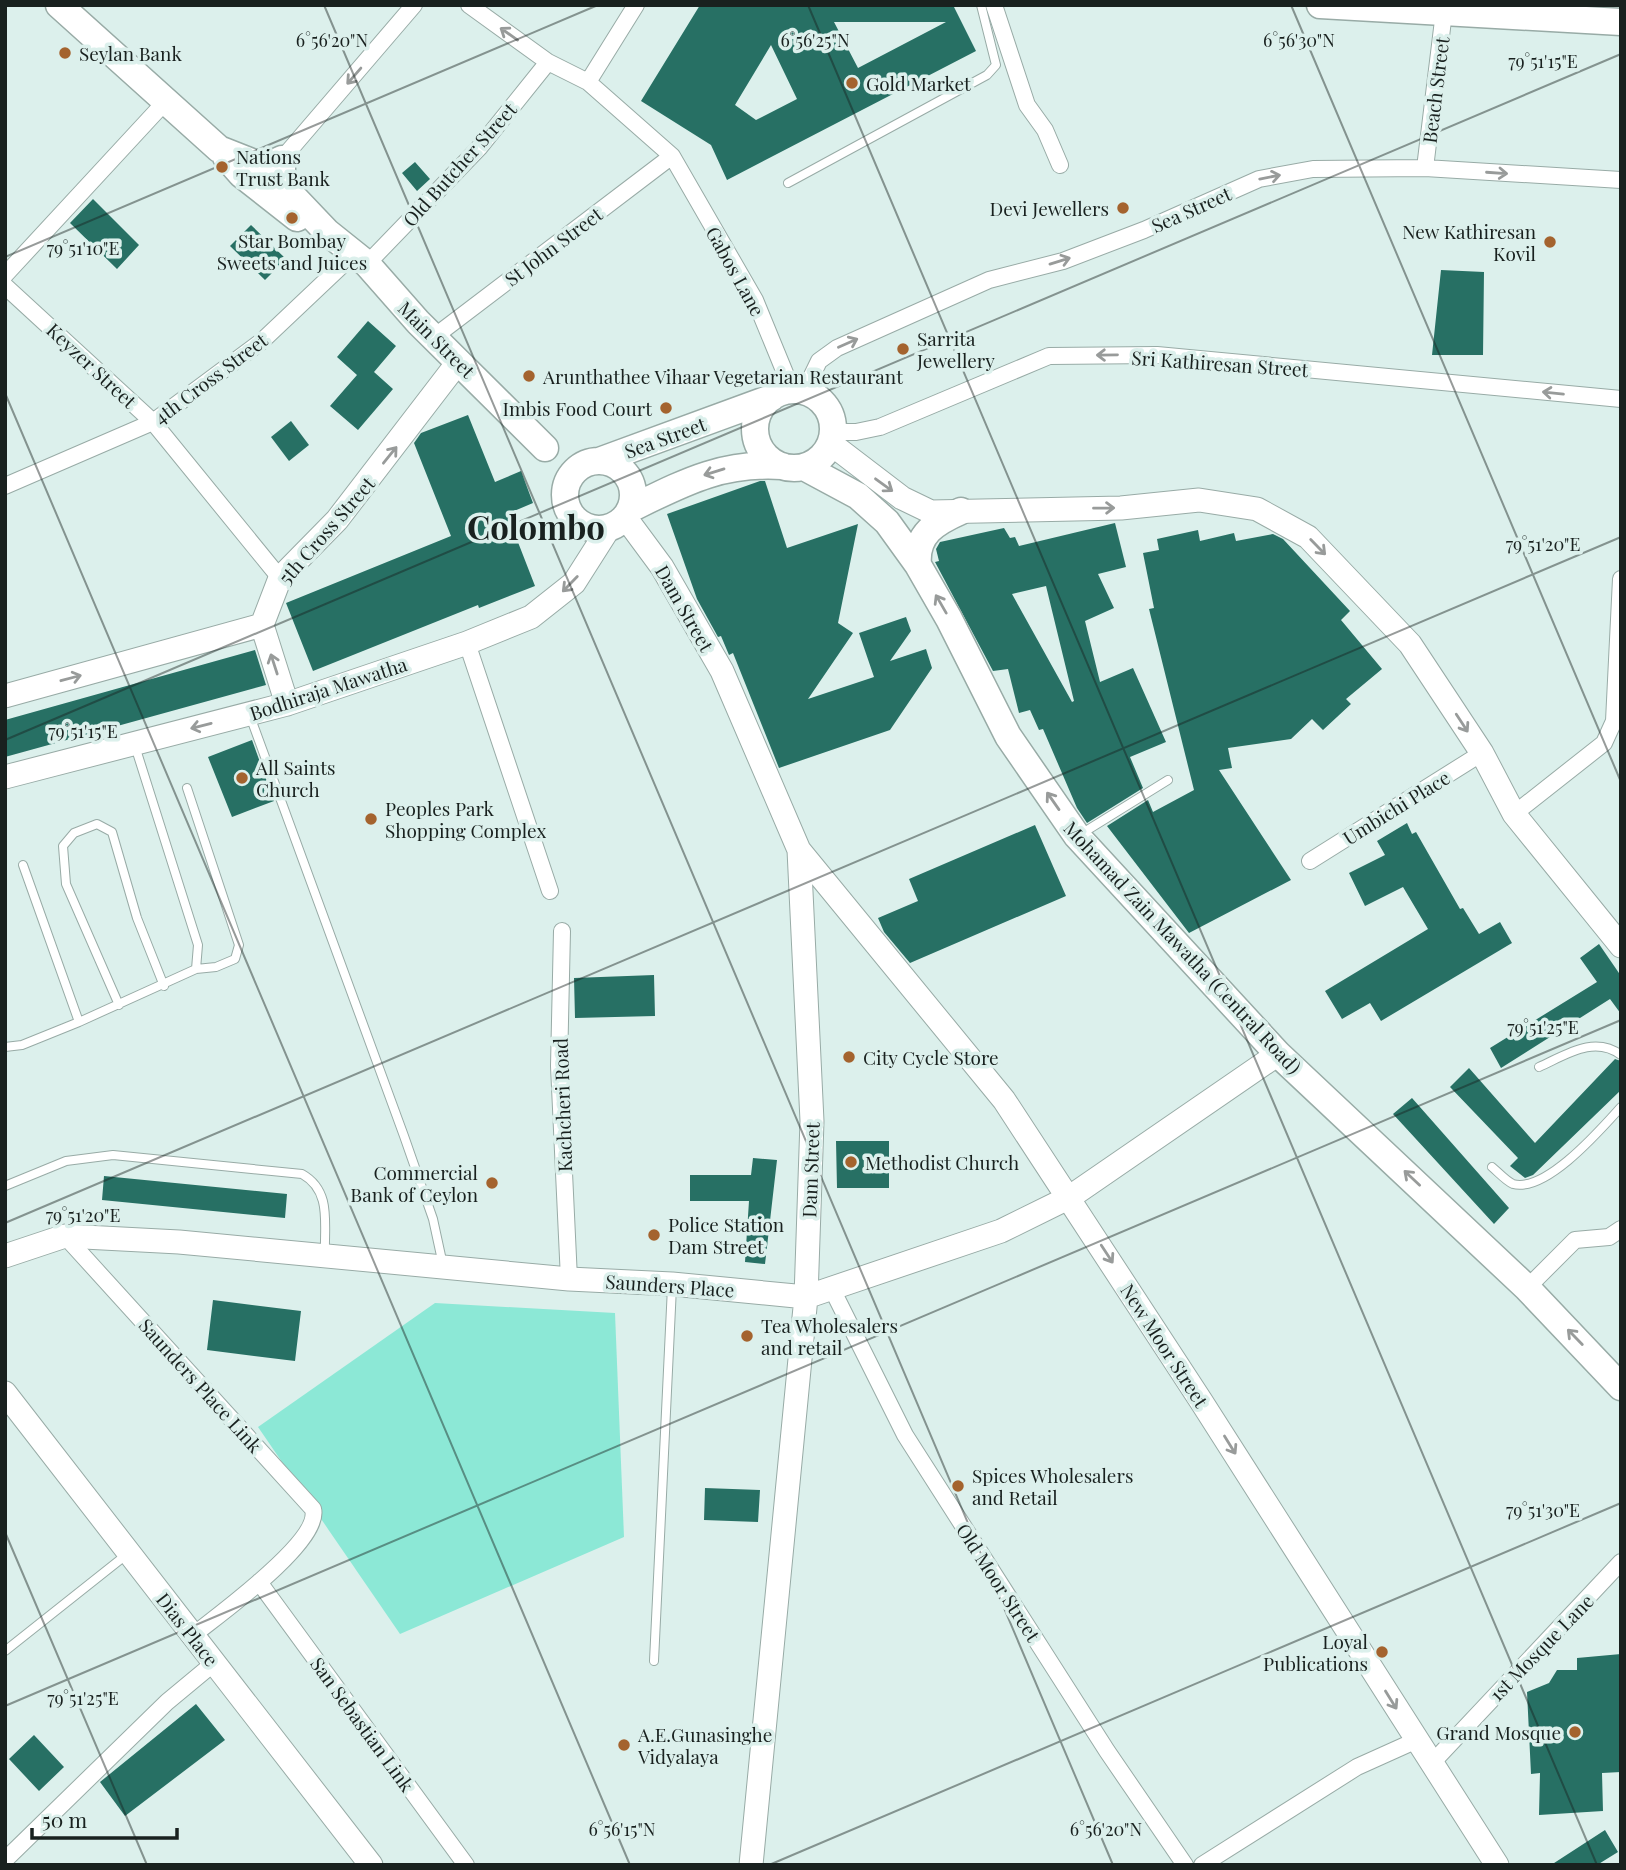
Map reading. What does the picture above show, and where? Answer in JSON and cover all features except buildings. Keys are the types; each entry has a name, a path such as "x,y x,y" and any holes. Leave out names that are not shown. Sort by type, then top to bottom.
{"main road":[{"name":"Main Street","path":"59,5 219,149 241,173 303,223 327,232"},
{"path":"1321,5 1621,22"},
{"name":"Main Street","path":"219,149 267,166 282,159 282,182 327,232 361,259 434,337 545,448 582,470"},
{"path":"621,518 633,493 625,473 617,467 582,470 566,504 578,522 598,530 716,470 745,464 793,466 823,456 832,437 830,413 824,404 789,393 757,418 756,430 763,452 793,466"},
{"name":"Sea Street","path":"582,470 789,393"},
{"name":"Mohamad Zain Mawatha (Central Road)","path":"793,466 858,496 887,522 918,565 949,619 1008,736 1077,836 1278,1054 1527,1288 1621,1387"},
{"path":"918,565 918,547 924,535 938,521 961,511"}],"street":[{"path":"282,159 414,5"},
{"name":"Gabos Lane","path":"469,5 548,62 588,82 672,156 755,300 789,393"},
{"path":"588,82 636,5"},
{"path":"994,5 1027,105 1045,130 1060,165"},
{"name":"Beach Street","path":"1425,169 1444,12"},
{"name":"Old Butcher Street","path":"361,259 479,148 548,62"},
{"path":"5,275 165,102"},
{"name":"St John Street","path":"434,337 672,156"},
{"name":"Sea Street","path":"789,393 818,361 837,348 989,280 1063,261 1144,230 1259,178 1312,169 1425,169 1621,180"},
{"name":"4th Cross Street","path":"5,486 153,422 262,341 361,259"},
{"name":"Keyzer Street","path":"5,286 153,422 280,578"},
{"name":"Sri Kathiresan Street","path":"832,437 880,427 1049,356 1157,355 1621,399"},
{"name":"5th Cross Street","path":"262,625 280,578 337,520 458,361"},
{"path":"832,437 917,508 931,512 1121,508 1199,500 1257,509 1308,537 1410,644 1482,753 1514,814 1621,946"},
{"name":"Bodhiraja Mawatha","path":"5,777 287,704 467,643 531,617 574,583 621,518"},
{"name":"Dam Street","path":"621,518 662,567 722,671 799,850 812,1121 806,1297 751,1865"},
{"path":"1514,814 1604,743 1609,734 1614,721 1621,579"},
{"path":"5,696 262,625 287,704"},
{"path":"467,643 550,891"},
{"name":"Umbichi Place","path":"1310,862 1482,753"},
{"name":"New Moor Street","path":"799,850 1004,1100 1070,1197 1497,1865"},
{"name":"Kachcheri Road","path":"562,931 559,1066 569,1279"},
{"name":"Saunders Place","path":"5,1256 65,1236 179,1242 569,1279 672,1284 806,1297 1001,1231 1070,1197 1278,1054"},
{"path":"1527,1288 1575,1240 1609,1237 1621,1229"},
{"name":"Saunders Place Link","path":"65,1236 313,1509 313,1521 301,1540 259,1583"},
{"name":"Old Moor Street","path":"832,1289 905,1435 1107,1751 1185,1865"},
{"name":"Dias Place","path":"5,1393 371,1865"},
{"name":"1st Mosque Lane","path":"1432,1763 1621,1562"},
{"path":"192,1636 259,1583"},
{"name":"San Sebastian Link","path":"259,1583 466,1865"},
{"path":"8,1850 167,1702 214,1663"},
{"path":"1202,1865 1357,1767 1417,1740"}],"lane":[{"path":"788,183 988,75 996,65 981,5"},
{"path":"249,714 404,1136 433,1219 443,1266"},
{"path":"134,743 198,945 196,970"},
{"path":"1077,836 1168,780"},
{"path":"5,1047 22,1045 196,970 216,967 235,959 239,945 187,788"},
{"path":"119,1005 66,884 62,846 74,833 97,824 112,832 137,918 164,986"},
{"path":"23,865 79,1022"},
{"path":"1539,1066 1583,1047 1610,1047 1621,1055"},
{"path":"1492,1167 1511,1183 1526,1185 1543,1178 1590,1140 1621,1107"},
{"path":"5,1186 66,1161 113,1155 302,1174 315,1182 324,1200 325,1256"},
{"path":"654,1661 672,1284"},
{"path":"9,1649 128,1552"}],"green space":[{"path":"435,1303 615,1313 624,1537 400,1634 258,1427"}],"place":[{"name":"Seylan Bank","path":"65,53"},
{"name":"Gold Market","path":"852,83"},
{"name":"Nations Trust Bank","path":"222,167"},
{"name":"Devi Jewellers","path":"1123,208"},
{"name":"Star Bombay Sweets and Juices","path":"292,218"},
{"name":"New Kathiresan Kovil","path":"1550,242"},
{"name":"Sarrita Jewellery","path":"903,349"},
{"name":"Arunthathee Vihaar Vegetarian Restaurant","path":"529,376"},
{"name":"Imbis Food Court","path":"666,408"},
{"name":"All Saints Church","path":"242,778"},
{"name":"Peoples Park Shopping Complex","path":"371,819"},
{"name":"City Cycle Store","path":"849,1057"},
{"name":"Methodist Church","path":"851,1162"},
{"name":"Commercial Bank of Ceylon","path":"492,1183"},
{"name":"Police Station Dam Street","path":"654,1235"},
{"name":"Tea Wholesalers and retail","path":"747,1336"},
{"name":"Spices Wholesalers and Retail","path":"958,1486"},
{"name":"Loyal Publications","path":"1382,1652"},
{"name":"Grand Mosque","path":"1575,1732"},
{"name":"A.E.Gunasinghe Vidyalaya","path":"624,1745"}],"district":[{"name":"Colombo","path":"536,526"}]}
